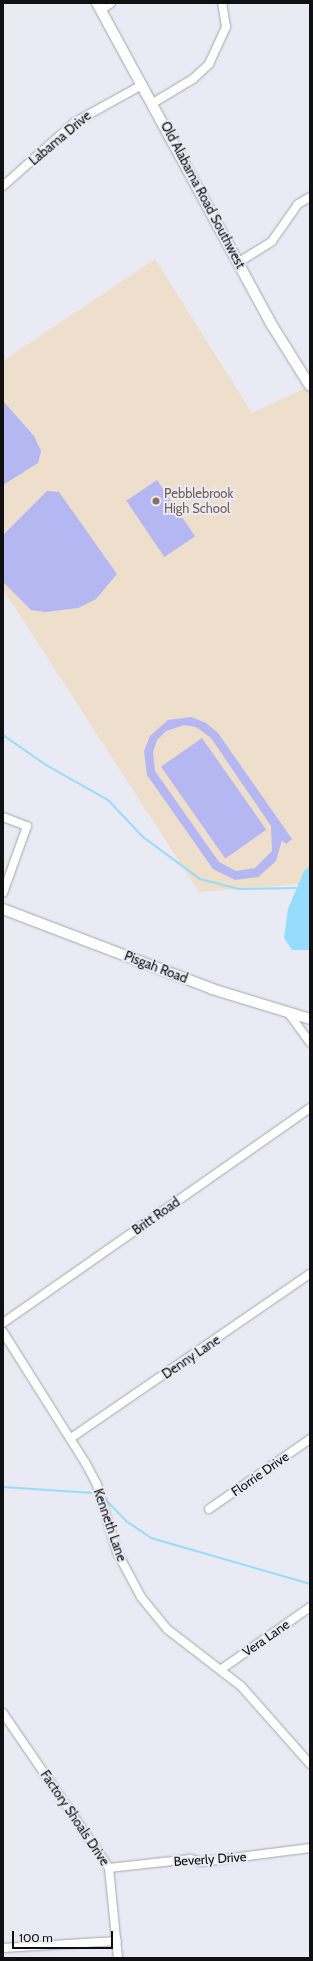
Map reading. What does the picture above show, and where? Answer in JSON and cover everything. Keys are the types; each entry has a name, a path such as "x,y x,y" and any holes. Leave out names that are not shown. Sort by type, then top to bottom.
{"street":[{"path":"99,6 111,3"},
{"path":"153,103 193,79 209,64 226,26 222,3"},
{"name":"Old Alabama Road Southwest","path":"99,6 239,262 310,386"},
{"name":"Labama Drive","path":"3,186 75,122 142,85"},
{"path":"239,262 272,241 298,204 310,197"},
{"path":"3,817 27,826 3,893"},
{"name":"Pisgah Road","path":"3,909 212,989 290,1015 310,1019"},
{"path":"290,1015 310,1044"},
{"name":"Britt Road","path":"3,1323 310,1108"},
{"name":"Denny Lane","path":"71,1438 310,1274"},
{"name":"Kenneth Lane","path":"3,1332 71,1438 97,1485 117,1552 141,1597 167,1629 222,1668 310,1764"},
{"name":"Florrie Drive","path":"209,1509 310,1439"},
{"name":"Vera Lane","path":"222,1668 310,1607"},
{"name":"Factory Shoals Drive","path":"3,1713 109,1868 118,1958"},
{"name":"Beverly Drive","path":"109,1868 191,1859 201,1862 310,1848"},
{"path":"3,1948 117,1941"}],"shaded area":[{"name":"Pebblebrook High School","path":"155,259 252,413 310,386 310,878 300,884 199,892 3,589 3,361"},
{"path":"3,401 34,436 41,451 38,463 3,485"},
{"path":"157,480 195,536 164,557 126,501"},
{"path":"47,491 59,492 117,574 96,599 78,608 46,612 31,610 3,582 3,535"},
{"path":"191,717 206,723 218,733 292,839 286,844 282,840 276,861 258,877 235,880 213,869 147,775 144,751 150,736 168,720","holes":["184,725 196,727 211,738 271,826 272,851 255,868 236,871 219,862 155,771 153,752 157,740 166,731"]},
{"path":"202,738 266,830 225,858 161,767"},
{"path":"310,866 310,950 292,950 284,938 288,909 304,871"}],"waterway":[{"path":"3,735 46,765 108,800 143,837 200,879 239,889 296,888"},
{"path":"3,1487 93,1493"},
{"path":"105,1499 126,1521 151,1538 310,1584"}],"place":[{"name":"Pebblebrook High School","path":"156,501"}]}
